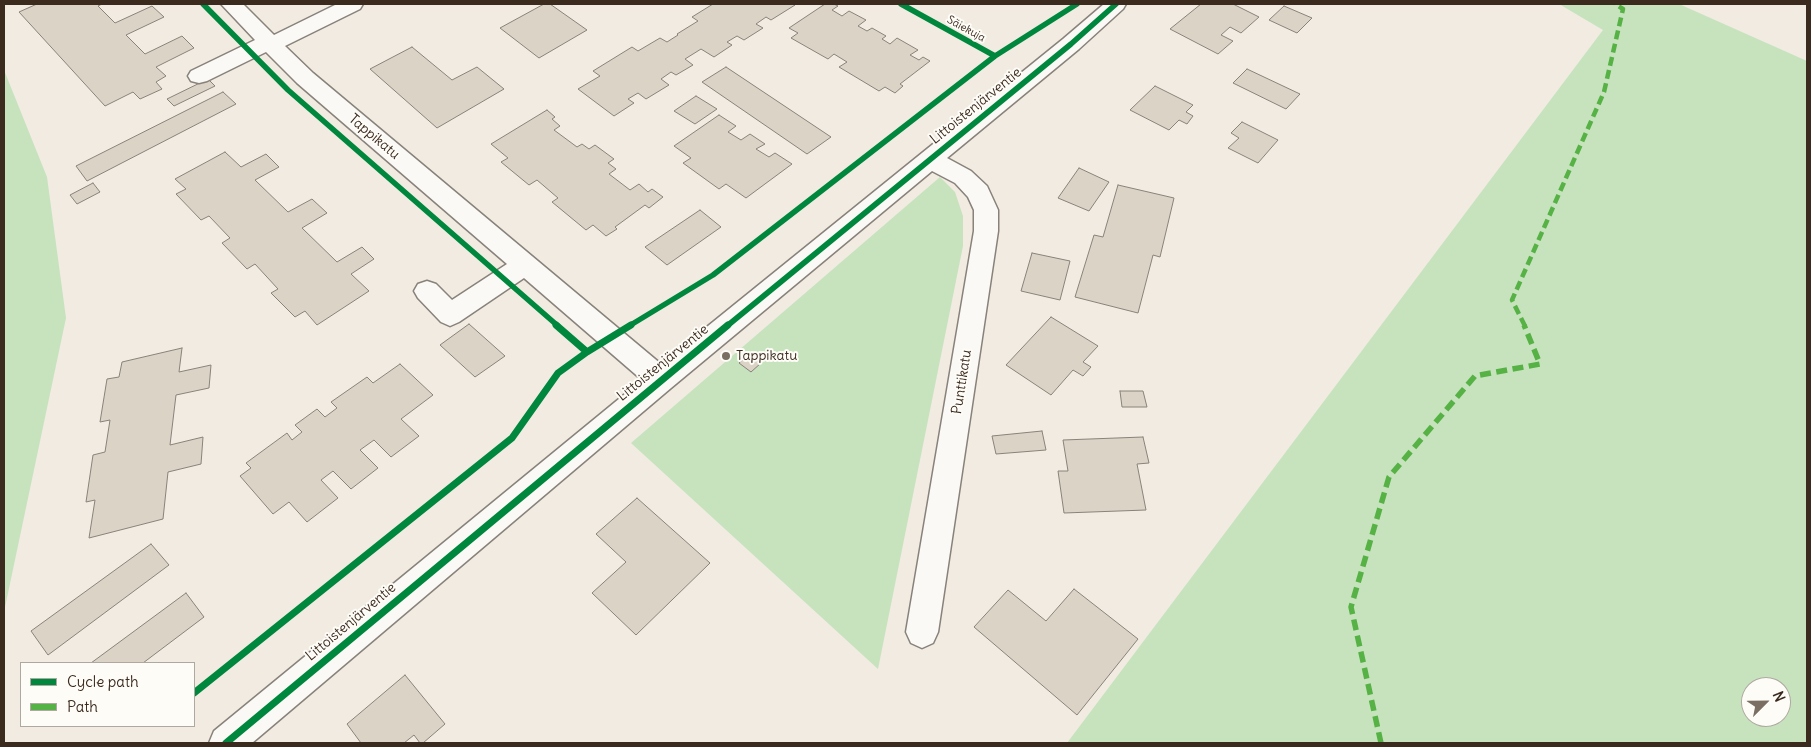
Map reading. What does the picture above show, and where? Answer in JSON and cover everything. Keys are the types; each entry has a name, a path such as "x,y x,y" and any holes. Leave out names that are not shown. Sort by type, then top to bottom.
{"street":[{"name":"Tappikatu","path":"231,4 305,78 661,380"},
{"path":"199,76 353,4"},
{"name":"Littoistenjärventie","path":"237,740 661,380 1071,44 1116,4"},
{"name":"Punttikatu","path":"922,632 986,232 986,210 978,192 963,177 930,160"},
{"path":"427,291 450,315 524,265"}],"green space":[{"path":"1559,4 1679,4 1807,61 1807,743 1067,743 1603,30"},
{"path":"4,70 47,177 66,318 4,612"},
{"path":"940,177 955,192 963,216 963,246 878,669 631,443"}],"building":[{"path":"37,4 102,4 98,6 115,23 152,6 164,17 126,35 145,54 182,36 194,48 156,67 166,76 156,82 162,89 140,99 133,92 105,106 19,12"},
{"path":"544,4 550,4 587,30 539,58 500,28"},
{"path":"713,4 795,5 771,20 766,17 756,24 763,28 744,40 737,36 727,42 732,45 714,57 701,49 685,59 693,65 676,75 671,72 661,79 669,85 646,99 638,93 628,99 634,103 614,116 578,89 600,76 593,71 632,47 638,51 660,38 667,42 698,21 692,17"},
{"path":"825,4 838,6 832,10 842,16 849,11 866,20 858,26 867,31 872,28 886,36 882,39 890,44 897,38 918,50 910,55 919,60 923,57 930,61 900,84 903,86 895,93 885,87 879,91 839,67 847,62 834,54 828,59 791,38 798,33 789,28"},
{"path":"1201,4 1233,4 1259,17 1241,33 1230,27 1221,35 1233,41 1218,54 1170,29"},
{"path":"1284,6 1312,18 1297,33 1269,20"},
{"path":"412,47 452,80 477,67 504,89 437,128 370,69"},
{"path":"726,67 831,137 807,154 702,82"},
{"path":"1247,69 1300,94 1286,109 1233,83"},
{"path":"208,79 215,86 174,106 167,99"},
{"path":"1155,86 1193,105 1186,112 1193,116 1187,124 1179,120 1169,130 1130,110"},
{"path":"223,92 236,104 87,181 76,166"},
{"path":"696,96 717,109 695,124 674,111"},
{"path":"547,110 555,117 552,119 560,126 554,130 577,147 582,144 589,149 595,145 614,159 608,163 616,169 609,174 630,190 639,184 648,192 652,189 663,197 649,208 645,205 606,236 593,225 586,230 552,202 558,198 537,180 529,185 501,162 508,158 491,144"},
{"path":"719,115 736,126 728,132 741,140 750,134 765,144 756,149 769,157 775,153 792,164 746,198 726,184 719,189 683,163 691,158 674,146"},
{"path":"1242,122 1278,140 1258,163 1228,148 1239,138 1231,133"},
{"path":"225,152 241,167 266,154 279,167 255,180 288,212 312,199 327,213 302,228 337,262 362,247 374,259 351,274 369,291 317,325 305,311 295,317 271,293 278,289 255,264 247,269 222,243 230,238 209,216 201,220 176,194 186,189 175,179"},
{"path":"1079,168 1109,182 1089,211 1058,198"},
{"path":"93,183 100,192 77,204 70,195"},
{"path":"1118,185 1174,198 1160,257 1153,255 1138,313 1075,297 1094,235 1103,237"},
{"path":"700,210 721,227 667,265 645,247"},
{"path":"1032,253 1070,261 1060,300 1021,291"},
{"path":"1051,317 1098,346 1083,362 1091,367 1083,376 1073,370 1051,395 1006,365"},
{"path":"469,324 505,356 475,377 440,345"},
{"path":"182,348 179,372 211,365 209,388 176,395 170,445 203,437 201,464 168,472 163,519 89,538 95,500 86,502 93,455 105,452 110,420 100,422 107,379 119,377 122,362"},
{"path":"748,355 761,363 751,372 739,363"},
{"path":"400,364 433,395 401,419 419,436 391,457 374,440 360,450 378,468 351,489 333,471 321,480 338,498 307,522 289,502 273,514 240,476 251,468 246,463 287,433 292,440 302,432 295,425 317,409 325,417 337,408 331,402 367,377 373,383"},
{"path":"1120,391 1143,391 1147,407 1122,407"},
{"path":"1042,431 1046,450 996,454 992,436"},
{"path":"1143,437 1149,463 1137,464 1146,510 1064,513 1058,471 1068,471 1063,440"},
{"path":"637,498 710,563 636,635 592,593 626,562 596,534"},
{"path":"151,544 169,565 48,655 31,631"},
{"path":"1074,589 1138,639 1077,715 974,627 1008,590 1046,621"},
{"path":"186,593 204,617 144,662 92,662"},
{"path":"405,675 445,724 423,743 420,743 414,735 404,743 361,743 347,724"}],"marked path":[{"path":"1381,743 1351,607 1389,477 1475,376 1540,364 1529,334 1512,300 1604,92 1623,9 1615,4"}],"cycle path":[{"path":"203,4 288,90 587,352"},
{"name":"Säiekuja","path":"901,4 995,56"},
{"path":"195,692 512,438 558,373 587,352 713,275 995,56 1077,4"},
{"path":"226,743 661,380 1071,44 1116,4"}],"place":[{"name":"Tappikatu","path":"726,356"}]}
